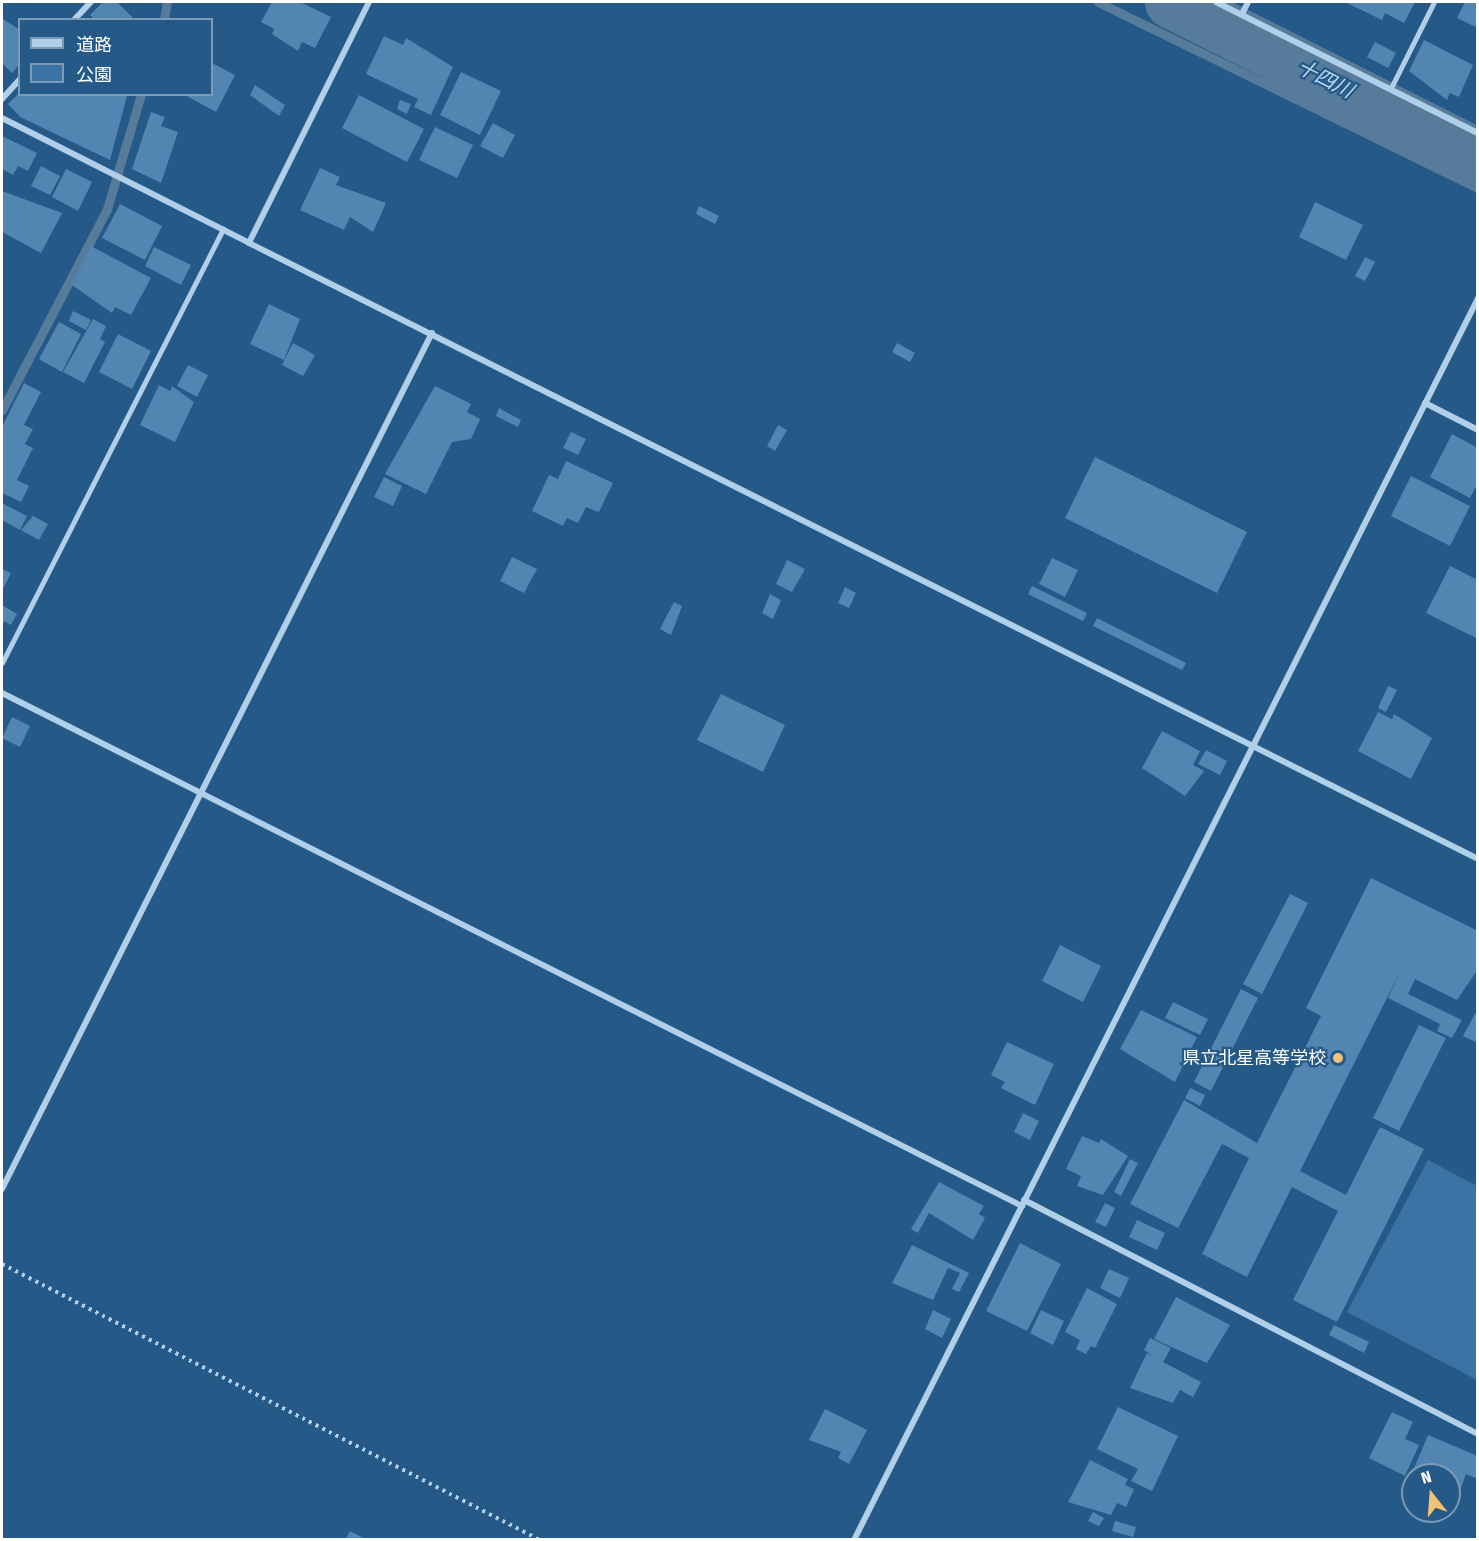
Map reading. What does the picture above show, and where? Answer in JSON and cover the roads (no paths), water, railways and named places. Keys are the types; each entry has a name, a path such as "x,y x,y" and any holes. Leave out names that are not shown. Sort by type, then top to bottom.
{"street":[{"path":"76,18 91,2"},
{"path":"249,243 369,2"},
{"path":"1216,2 1478,133"},
{"path":"1242,14 1248,2"},
{"path":"2,99 18,81"},
{"path":"2,118 103,171 432,333 1478,859"},
{"path":"854,1539 1478,298"},
{"path":"2,1189 432,333"},
{"path":"1425,403 1478,430"},
{"path":"2,693 1023,1203 1478,1434"}],"lane":[{"path":"1391,88 1434,2"},
{"path":"2,663 223,230"}],"waterway":[{"path":"164,18 167,2"},
{"path":"1098,2 1478,188"},
{"name":"十四川","path":"1172,2 1478,156"},
{"path":"2,410 107,209 140,96"}],"place":[{"name":"県立北星高等学校","path":"1338,1058"}]}
